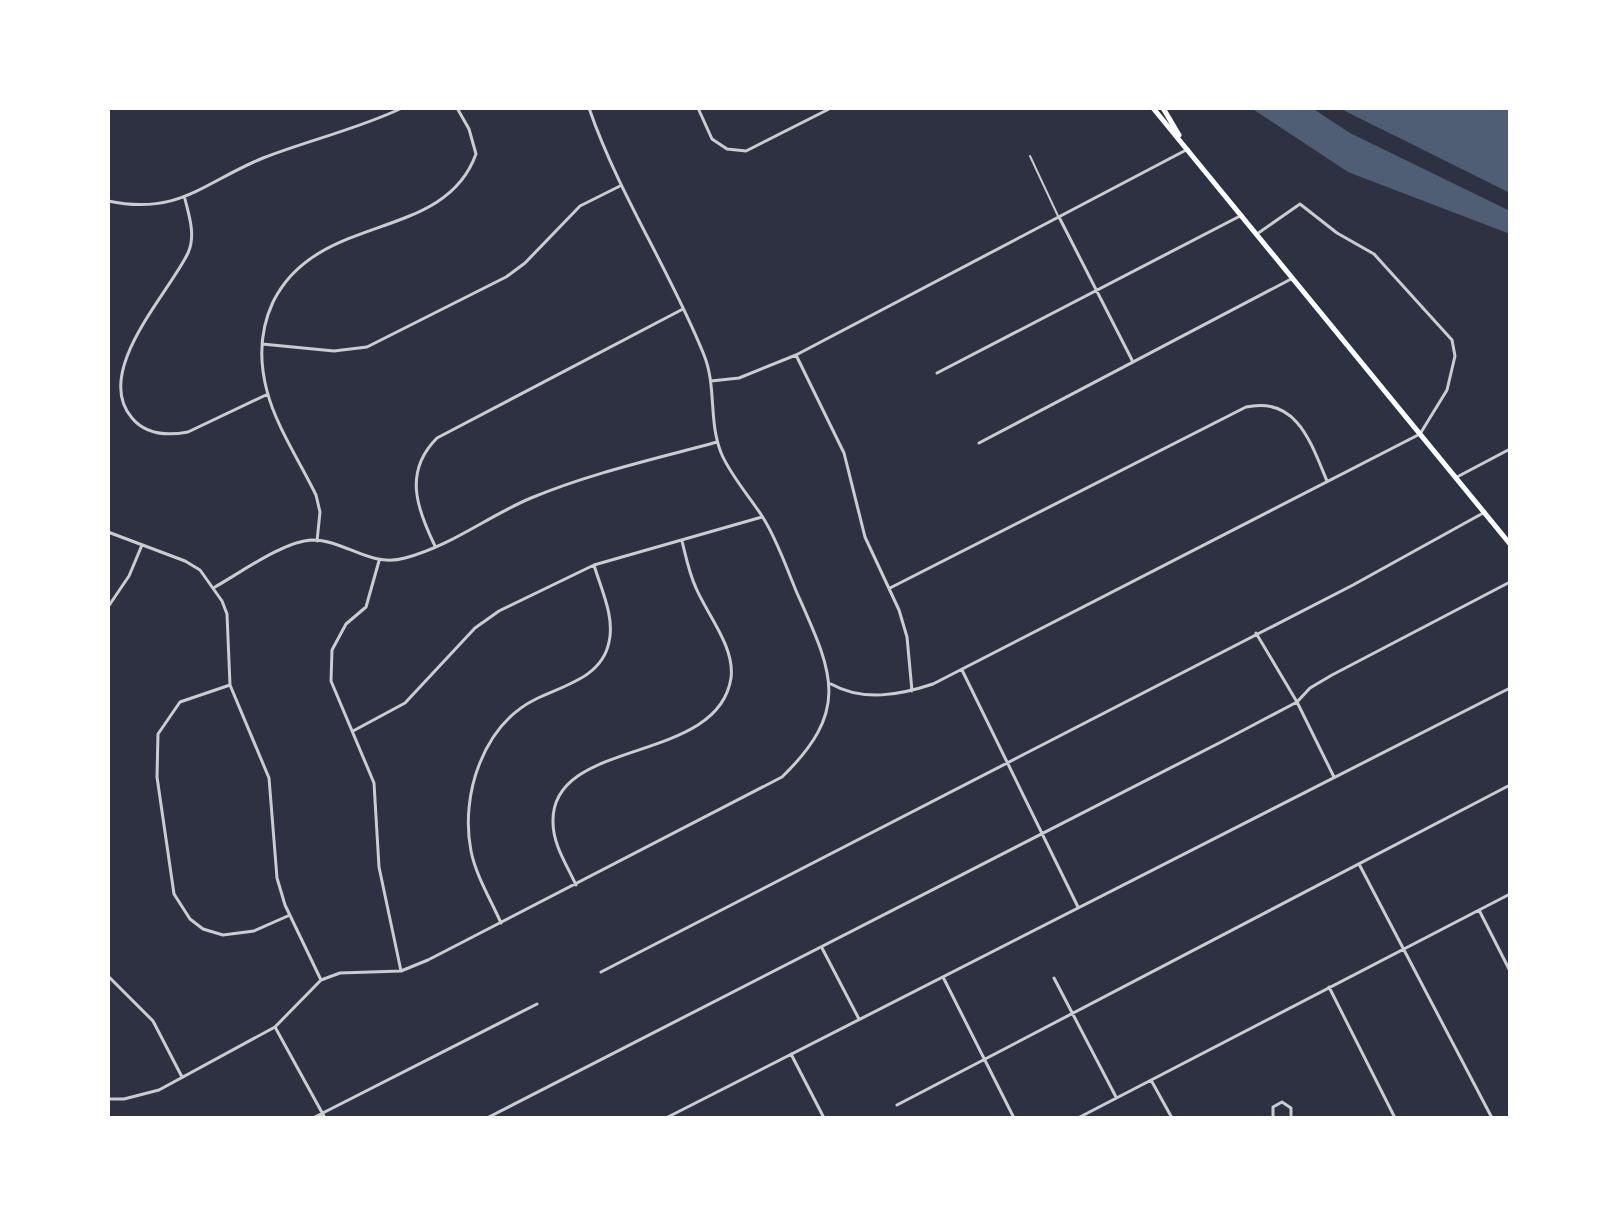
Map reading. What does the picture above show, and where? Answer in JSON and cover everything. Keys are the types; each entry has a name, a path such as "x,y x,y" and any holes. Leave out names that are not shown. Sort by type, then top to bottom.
{"main road":[{"path":"1153,108 1510,544"},
{"path":"1163,108 1188,149"}],"street":[{"path":"108,201 140,205 185,199 261,159 402,108"},
{"path":"317,541 320,512 316,495 268,394 262,344 267,316 281,287 307,258 325,247 432,205 461,184 476,154 469,129 457,108"},
{"path":"108,1099 152,1093 275,1027 321,980 340,973 401,971 576,885 782,777 816,739 825,719 830,683 816,637 762,517 724,459 717,442 711,381 703,352 620,186 589,108"},
{"path":"698,108 712,139 739,152 757,148 831,108"},
{"path":"711,381 739,378 796,355 1188,149"},
{"path":"262,344 334,351 367,347 506,277 580,206 620,186"},
{"path":"185,199 192,230 189,252 137,335 124,370 123,404 138,425 157,433 173,435 188,432 268,394"},
{"path":"830,683 859,695 912,691 962,670 1420,434 1434,416 1453,373 1455,356 1448,334 1374,254 1337,233 1300,204 1257,234"},
{"path":"937,373 1242,215"},
{"path":"1059,217 1133,362"},
{"path":"979,443 1293,278"},
{"path":"435,547 418,512 414,485 426,452 437,438 683,309"},
{"path":"796,355 844,453 865,537 890,588 907,637 912,691"},
{"path":"890,588 1246,407 1276,407 1294,416 1307,434 1327,481"},
{"path":"215,587 295,543 317,541 379,561 398,560 435,547 530,499 577,480 717,442"},
{"path":"1456,478 1510,449"},
{"path":"601,972 1485,512"},
{"path":"353,731 405,703 475,628 499,611 594,565 762,517"},
{"path":"108,532 185,561 200,570 215,587 227,614 230,685 269,778 277,878 290,915 321,980"},
{"path":"576,885 555,840 553,822 559,797 568,782 589,768 639,753 705,719 717,709 730,682 729,654 696,588 682,541"},
{"path":"108,607 129,576 142,545"},
{"path":"379,561 366,607 341,631 330,658 331,681 374,783 379,867 401,971"},
{"path":"501,923 471,851 468,825 473,784 499,729 534,700 587,676 604,656 610,639 610,619 594,565"},
{"path":"487,1118 1297,702 1310,688 1332,675 1510,582"},
{"path":"1256,633 1297,702 1334,777"},
{"path":"962,670 1078,907"},
{"path":"230,685 180,702 158,734 155,755 157,777 174,894 190,919 203,929 223,935 254,931 290,915"},
{"path":"666,1118 1510,688"},
{"path":"897,1105 1510,785"},
{"path":"1359,864 1492,1118"},
{"path":"1078,1118 1510,894"},
{"path":"1479,910 1510,971"},
{"path":"821,946 859,1019"},
{"path":"108,976 153,1021 182,1077"},
{"path":"943,977 1014,1118"},
{"path":"1054,978 1116,1097"},
{"path":"1329,987 1395,1118"},
{"path":"313,1118 324,1116 537,1004"},
{"path":"275,1027 324,1116"},
{"path":"791,1054 824,1118"},
{"path":"1151,1080 1172,1118"},
{"path":"1273,1118 1273,1107 1282,1102 1291,1108 1291,1118"}],"lane":[{"path":"1030,156 1059,217"}],"water":[{"path":"1251,108 1312,108 1350,133 1510,211 1510,234 1348,172"},
{"path":"1339,108 1510,108 1510,193"}]}
